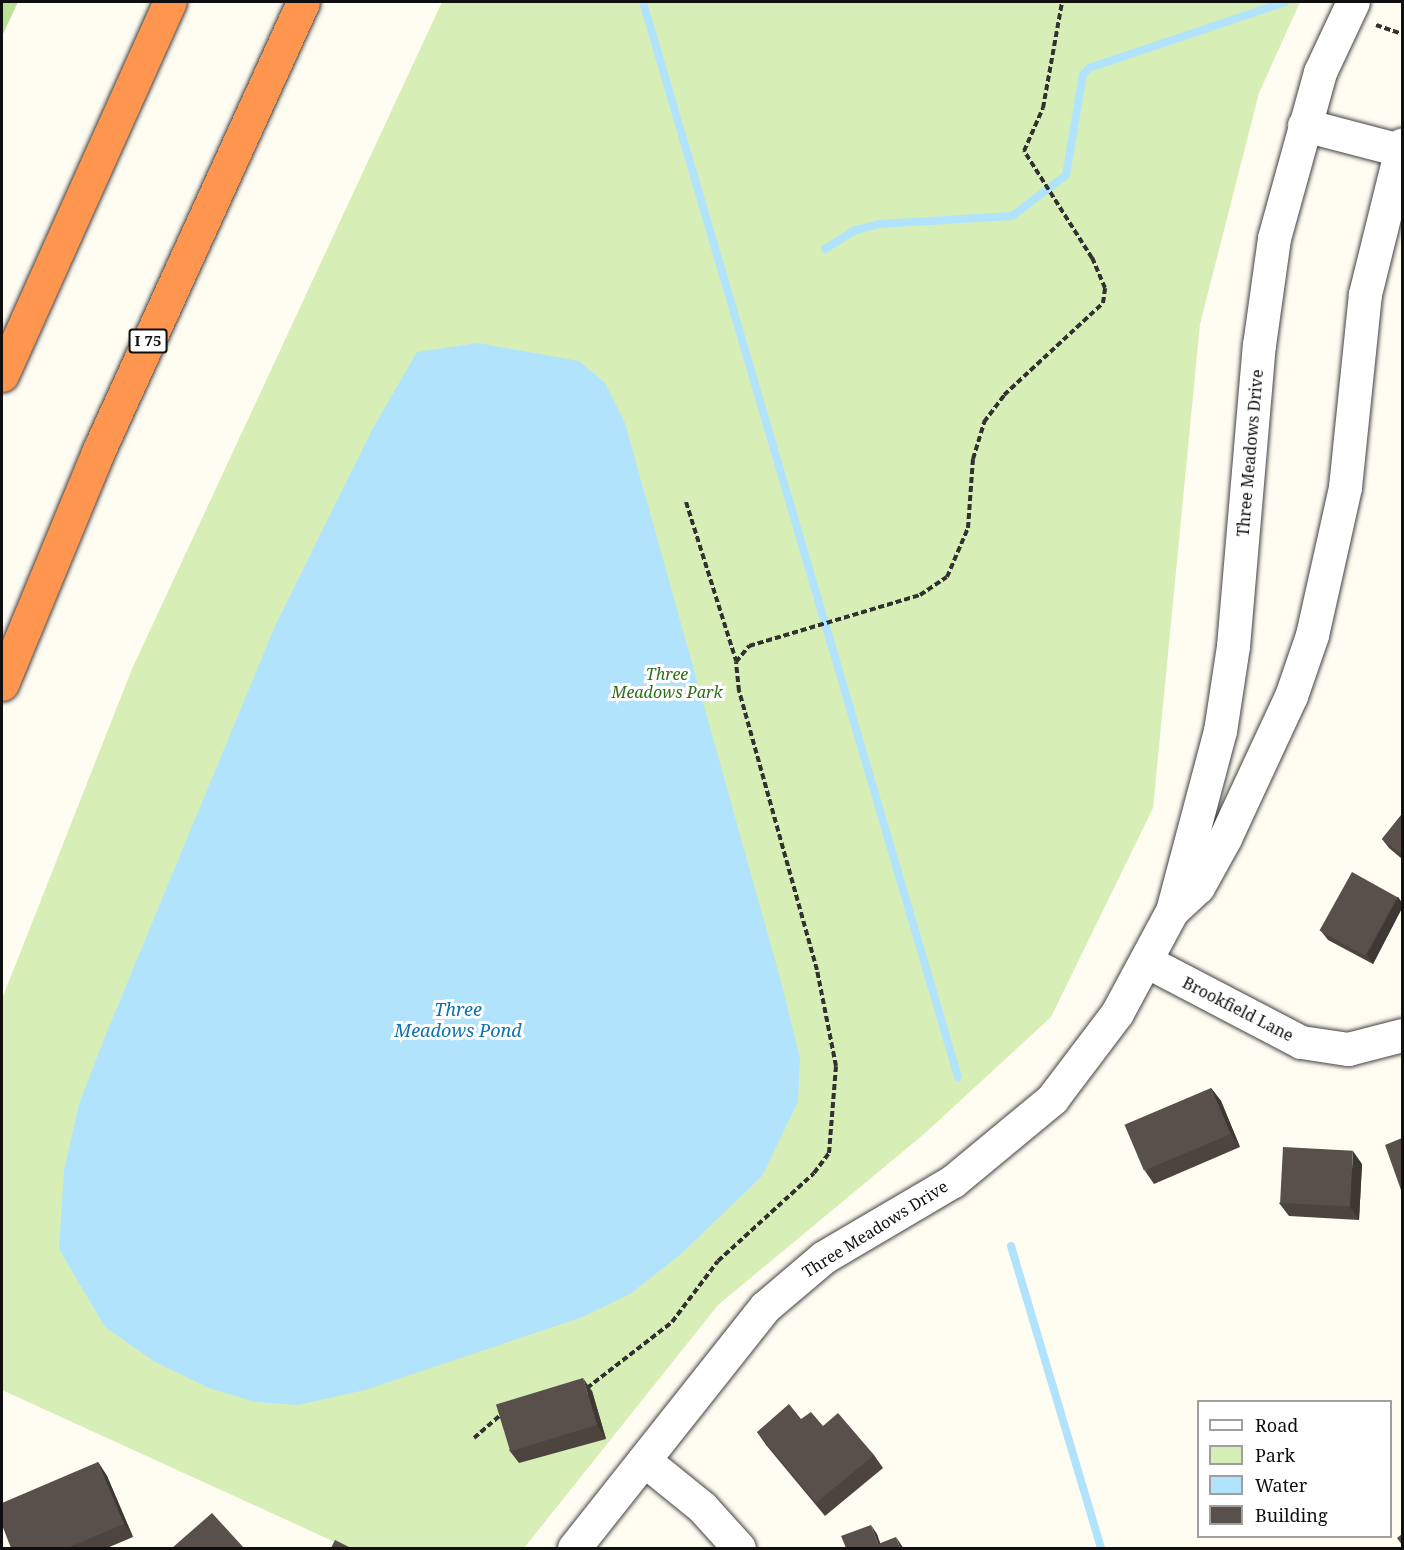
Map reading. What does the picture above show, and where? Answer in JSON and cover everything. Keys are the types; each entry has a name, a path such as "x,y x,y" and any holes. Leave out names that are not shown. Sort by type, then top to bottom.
{"highway":[{"path":"2,375 170,2"},
{"name":"I 75","path":"2,684 98,452 303,2"}],"street":[{"name":"Three Meadows Drive","path":"574,1548 765,1307 824,1257 953,1181 1052,1099 1117,1013 1172,911 1220,731 1233,645 1259,345 1275,238 1320,72 1360,10"},
{"path":"1304,125 1401,148"},
{"name":"Three Meadows Drive","path":"1172,911 1198,887 1225,838 1291,696 1312,635 1345,487 1365,294 1401,148"},
{"name":"Brookfield Lane","path":"1146,961 1301,1042 1348,1049 1402,1035"},
{"path":"644,1460 702,1507 739,1548"}],"path":[{"path":"736,662 749,646 921,595 947,577 968,528 973,459 984,422 1004,395 1103,303 1102,277 1024,151 1043,108 1062,2"},
{"path":"1360,10 1380,29 1402,34"},
{"path":"582,1390 672,1322 725,1253 814,1173 829,1153 835,1123 836,1066 817,970 775,833 736,662 686,502"},
{"path":"474,1438 508,1412"}],"green space":[{"path":"2,2 18,2 2,36"},
{"name":"Three Meadows Park","path":"442,2 1300,2 1259,93 1200,324 1153,808 1051,1017 924,1134 718,1305 524,1548 348,1548 2,1390 2,999 132,669"}],"water":[{"name":"Three Meadows Pond","path":"478,343 579,361 605,383 625,423 782,985 800,1058 798,1102 762,1176 681,1254 630,1294 580,1318 365,1390 298,1405 255,1402 209,1388 155,1362 105,1327 59,1249 64,1170 79,1104 104,1039 275,626 372,430 417,352"}],"building":[{"path":"1402,814 1402,855 1382,839"},
{"path":"1352,872 1397,897 1365,956 1320,931"},
{"path":"1211,1088 1231,1134 1144,1171 1124,1125"},
{"path":"1402,1138 1402,1190 1401,1190 1385,1145"},
{"path":"1283,1147 1353,1151 1350,1207 1280,1203"},
{"path":"583,1378 597,1425 510,1451 496,1405"},
{"path":"789,1404 801,1419 811,1412 823,1426 838,1413 874,1455 816,1503 757,1432"},
{"path":"98,1462 124,1524 67,1548 11,1548 2,1525 2,1503"},
{"path":"212,1513 244,1548 172,1548"},
{"path":"871,1525 878,1544 896,1537 900,1548 846,1548 841,1536"},
{"path":"1402,1534 1402,1545 1397,1538"},
{"path":"335,1540 351,1548 331,1548"}],"waterway":[{"path":"643,2 958,1077"},
{"path":"825,249 856,230 880,224 1012,216 1066,175 1083,75 1089,68 1285,2"},
{"path":"1011,1246 1101,1548"}]}
